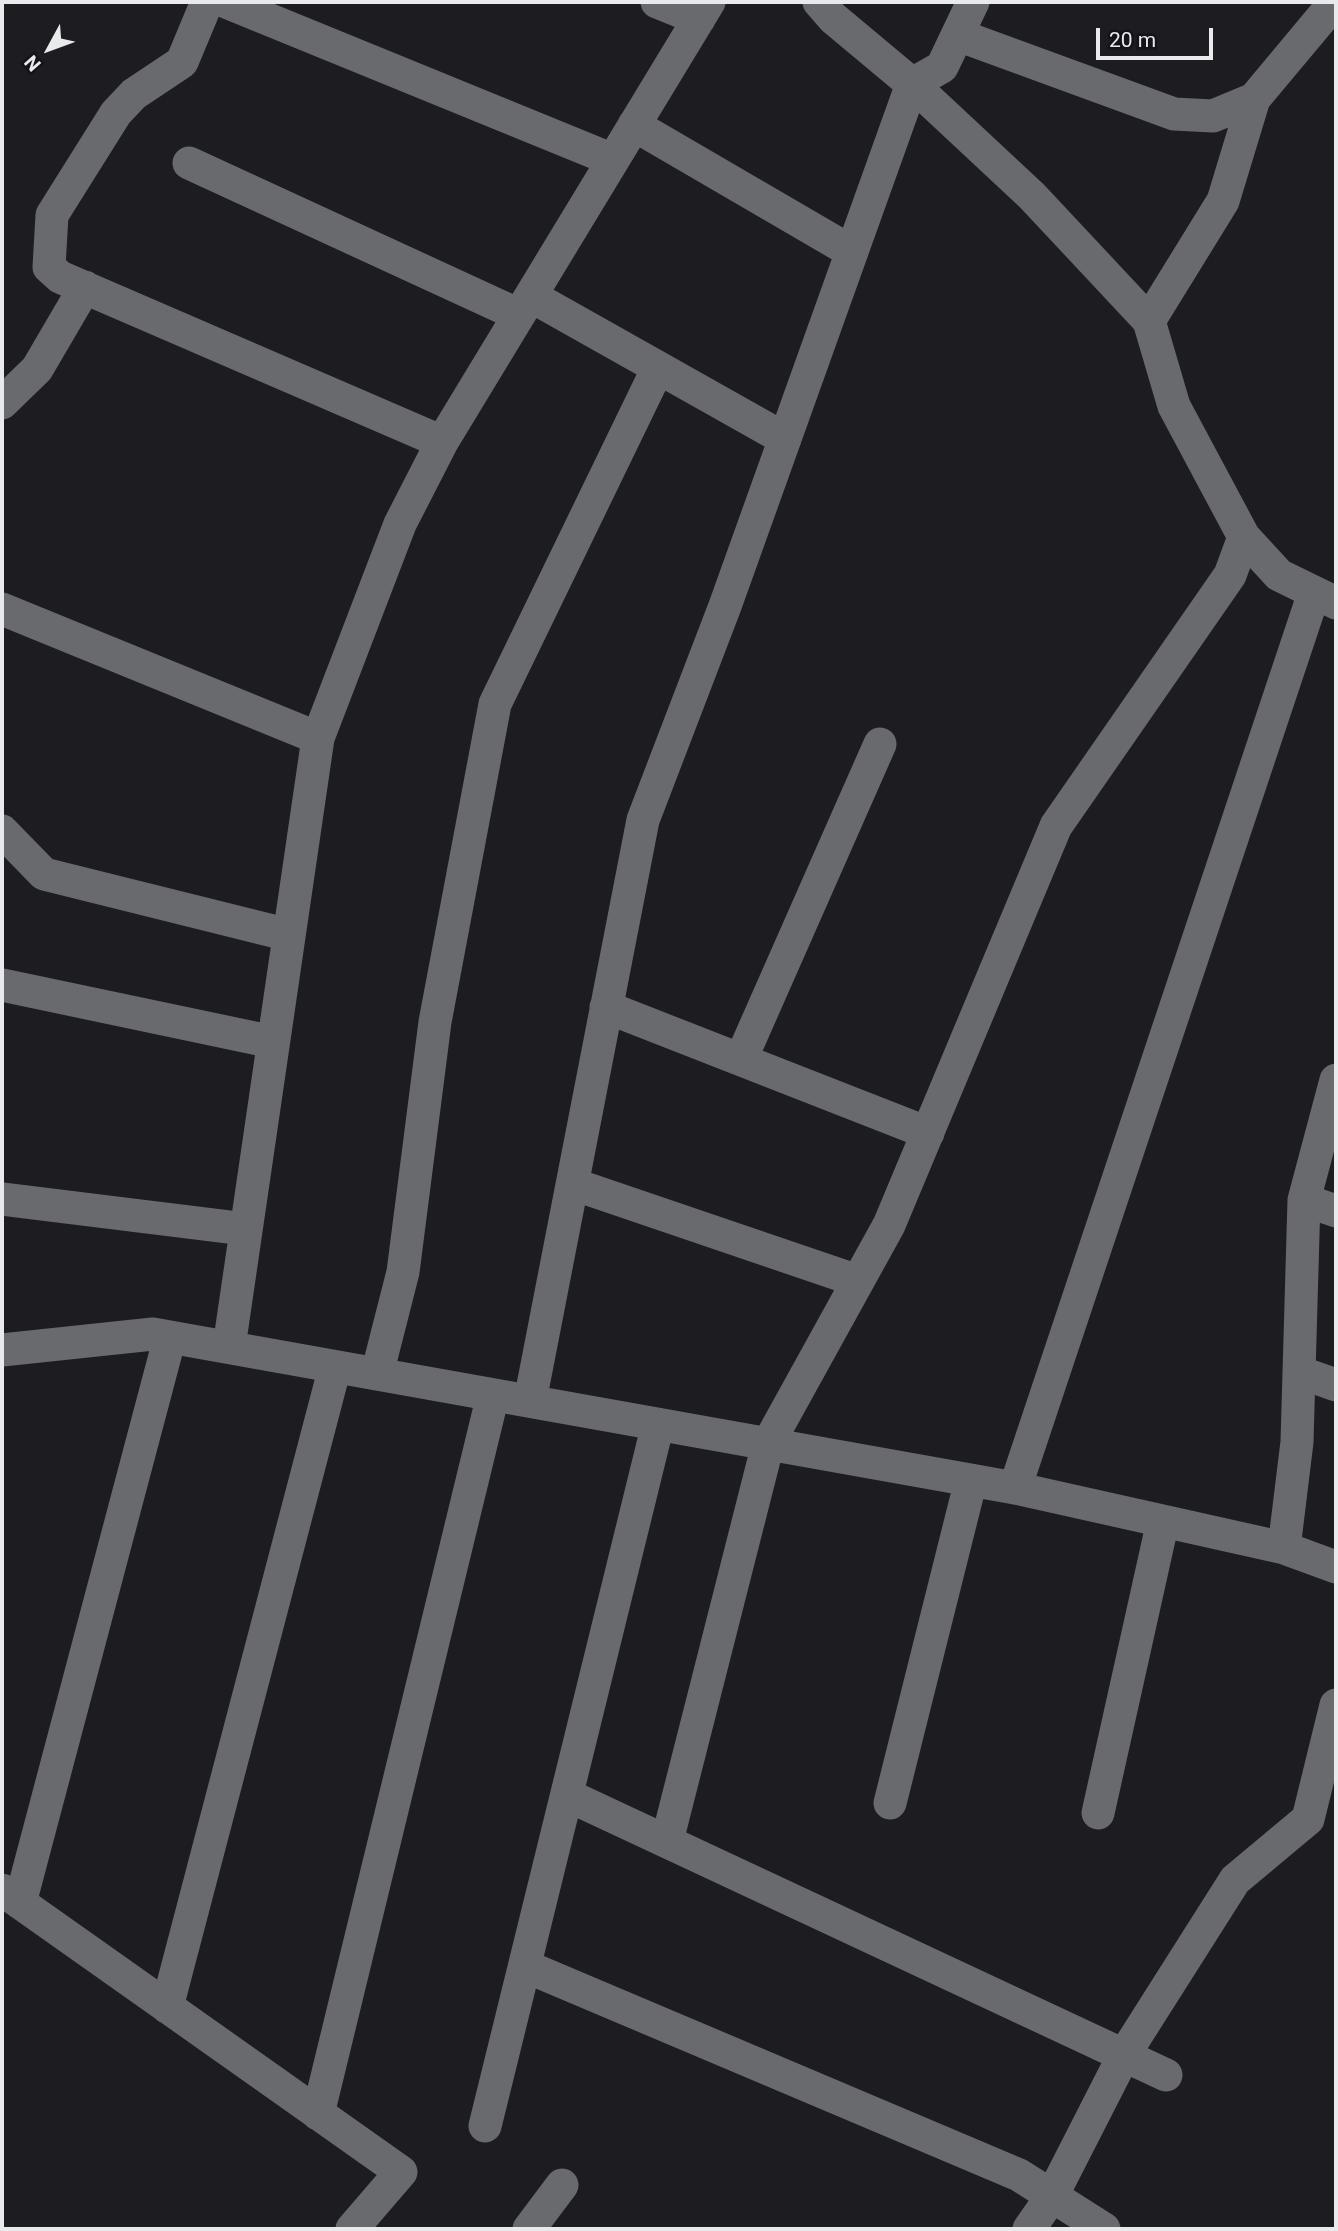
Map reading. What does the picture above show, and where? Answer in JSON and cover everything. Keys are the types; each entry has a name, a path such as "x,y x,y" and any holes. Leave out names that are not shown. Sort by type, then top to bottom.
{"street":[{"path":"207,2 182,62 134,94 116,113 52,215 49,267 60,276 442,442"},
{"path":"226,2 613,160"},
{"path":"229,1347 318,738 400,524 442,442 704,10 657,2"},
{"path":"819,2 833,18 912,84 1032,196 1149,321 1174,406 1244,537 1279,575 1325,598 1015,1488"},
{"path":"530,1401 643,820 725,606 912,84 942,67 973,2"},
{"path":"1149,321 1223,201 1254,99 1335,2"},
{"path":"958,34 1174,114 1213,116 1254,99"},
{"path":"634,125 852,252"},
{"path":"189,163 525,306 658,368 785,439"},
{"path":"2,403 37,369 85,287"},
{"path":"377,1374 403,1272 435,1022 495,704 658,368"},
{"path":"667,1841 768,1444 889,1224 1056,826 1230,575 1244,537"},
{"path":"2,609 318,738"},
{"path":"741,1059 880,744"},
{"path":"2,831 44,874 289,935"},
{"path":"2,985 273,1042"},
{"path":"607,1007 928,1133"},
{"path":"1284,1548 1297,1442 1304,1200 1336,1080"},
{"path":"573,1184 858,1281"},
{"path":"2,1199 245,1229"},
{"path":"1304,1200 1336,1211"},
{"path":"2,1350 153,1334 1015,1488 1284,1548 1336,1567"},
{"path":"170,1337 11,1896 401,2172 352,2229"},
{"path":"167,2007 335,1367"},
{"path":"1299,1372 1336,1385"},
{"path":"318,2114 493,1395"},
{"path":"485,2126 658,1424"},
{"path":"890,1803 971,1480"},
{"path":"1098,1813 1163,1521"},
{"path":"1028,2229 1052,2196 1124,2055 1235,1880 1308,1819 1336,1705"},
{"path":"567,1795 1166,2075"},
{"path":"525,1966 1019,2175 1104,2229"},
{"path":"529,2229 562,2185"}]}
